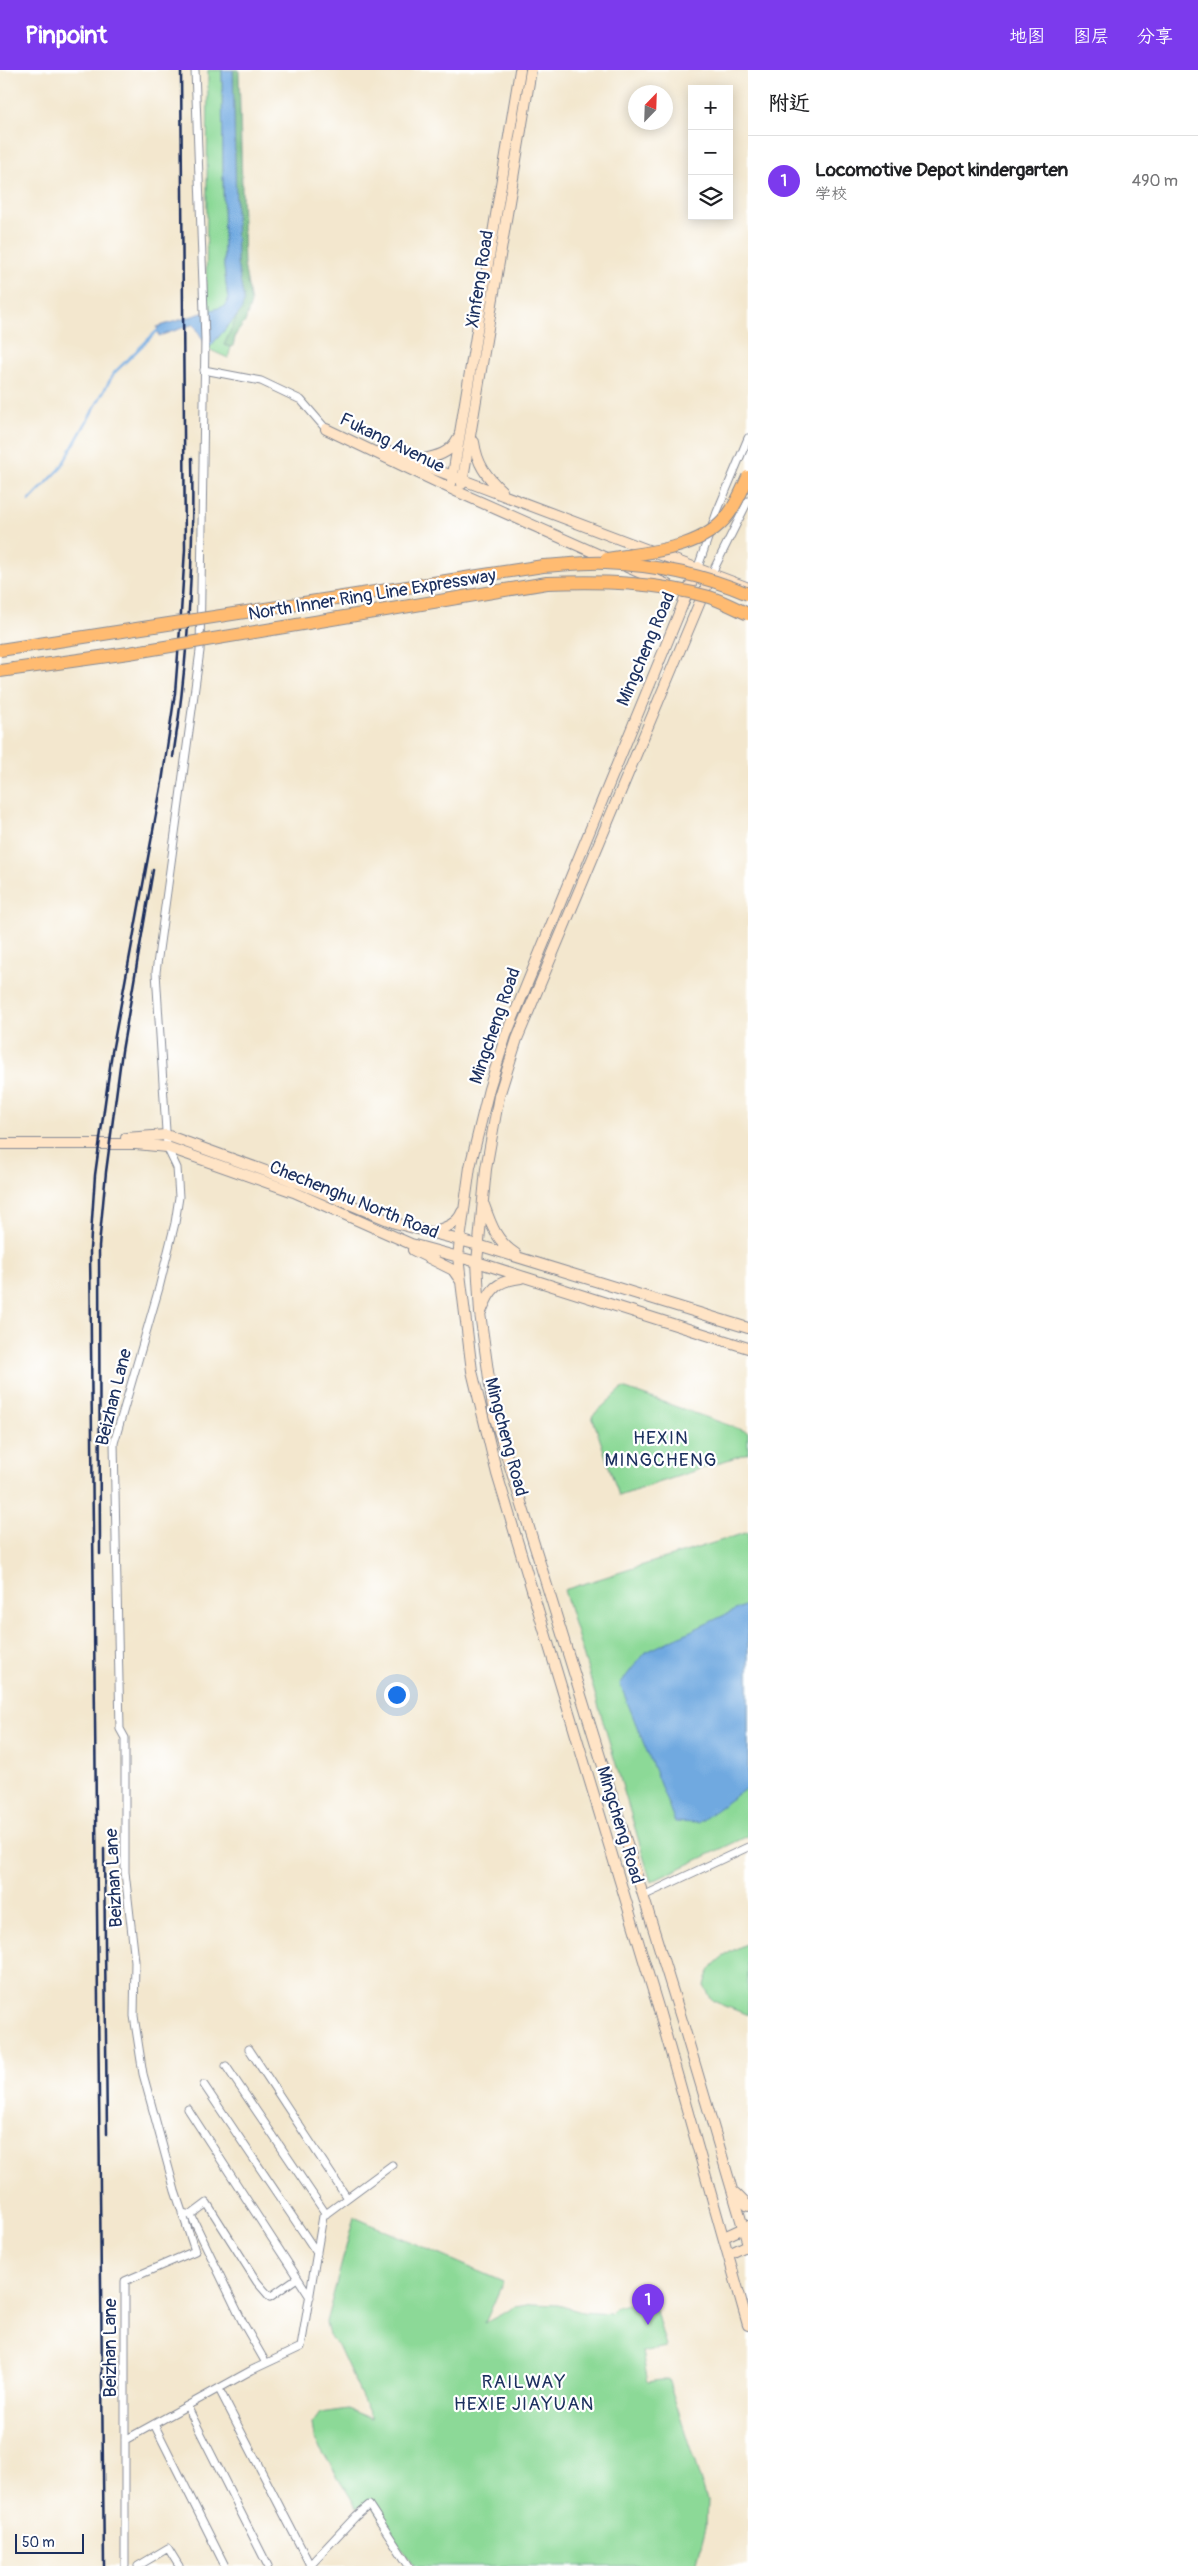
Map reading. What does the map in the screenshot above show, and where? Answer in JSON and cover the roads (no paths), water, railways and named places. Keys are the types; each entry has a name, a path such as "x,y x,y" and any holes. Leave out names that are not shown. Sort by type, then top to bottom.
{"highway":[{"path":"572,565 690,542 709,532 728,516 748,477"},
{"name":"North Inner Ring Line Expressway","path":"0,650 544,566 605,563 672,571 722,583 748,594"},
{"name":"North Inner Ring Line Expressway","path":"0,671 139,651 547,583 604,581 662,587 710,598 748,614"}],"main road":[{"name":"Xinfeng Road","path":"467,431 520,70"},
{"name":"Xinfeng Road","path":"454,490 459,477 531,70"},
{"name":"Fukang Avenue","path":"326,429 698,567 748,588"},
{"name":"Fukang Avenue","path":"326,429 454,490 748,619"},
{"path":"414,461 444,454 454,447 467,431"},
{"path":"467,431 476,458 486,475 506,495"},
{"name":"Mingcheng Road","path":"698,567 506,1035 470,1167 458,1257 472,1371 497,1474 653,1988 748,2325"},
{"name":"Mingcheng Road","path":"712,573 516,1040 499,1096 482,1201 476,1262 480,1313 494,1415 732,2189 746,2227 748,2244"},
{"name":"Chechenghu North Road","path":"0,1138 135,1138 166,1135 296,1182 396,1223 478,1245 748,1328"},
{"name":"Chechenghu North Road","path":"0,1144 136,1144 167,1147 294,1192 410,1244 476,1262 748,1348"},
{"path":"294,1192 299,1201 439,1261 453,1270 462,1283"},
{"path":"482,1201 493,1230 507,1248 528,1260"},
{"path":"431,1232 446,1228 459,1219 465,1204"},
{"path":"480,1313 487,1297 502,1281 525,1278"},
{"path":"732,2189 748,2206"},
{"path":"724,2237 746,2227"},
{"path":"729,2254 748,2244"}],"street":[{"name":"Beizhan Lane","path":"125,2566 125,2281 196,2251 182,2213 143,2074 134,2016 135,1961 125,1872 124,1738 120,1729 114,1443 159,1288 179,1197 177,1168 167,1147 156,972 200,650 204,370 196,70"},
{"path":"204,370 260,380 285,392 301,400 326,429"},
{"path":"698,567 716,512 748,438"},
{"path":"712,573 748,501"},
{"path":"643,1896 748,1847"},
{"path":"249,2049 347,2198"},
{"path":"226,2066 326,2214"},
{"path":"204,2085 317,2253"},
{"path":"188,2109 310,2297"},
{"path":"125,2440 266,2363 302,2347 323,2216 392,2166"},
{"path":"191,2216 207,2203 257,2282 270,2297 298,2278"},
{"path":"182,2213 191,2216 243,2323 266,2363"},
{"path":"219,2388 309,2565 369,2505 409,2566"},
{"path":"187,2406 268,2566"},
{"path":"154,2424 225,2566"},
{"path":"138,2566 168,2548 179,2566"}],"water":[{"path":"222,70 233,70 237,264 244,301 241,311 208,349 194,324 159,336 157,327 225,306 228,300 224,267"},
{"path":"748,1604 748,1787 698,1823 675,1822 620,1684 644,1653"}],"waterway":[{"path":"29,501 60,469 114,373 157,331 160,331"}],"railway":[{"path":"104,2566 90,1249 95,1175 112,1052 162,782 175,693 180,629 185,549 181,70"},
{"path":"173,757 187,645 192,534 192,458"},
{"path":"100,1554 99,1246 106,1172 122,1051 153,870"},
{"path":"104,1849 107,2134"}],"place":[{"name":"Locomotive Depot kindergarten","path":"648,2325"}],"district":[{"name":"HEXIN MINGCHENG","path":"661,1449"},
{"name":"RAILWAY HEXIE JIAYUAN","path":"524,2393"}]}
